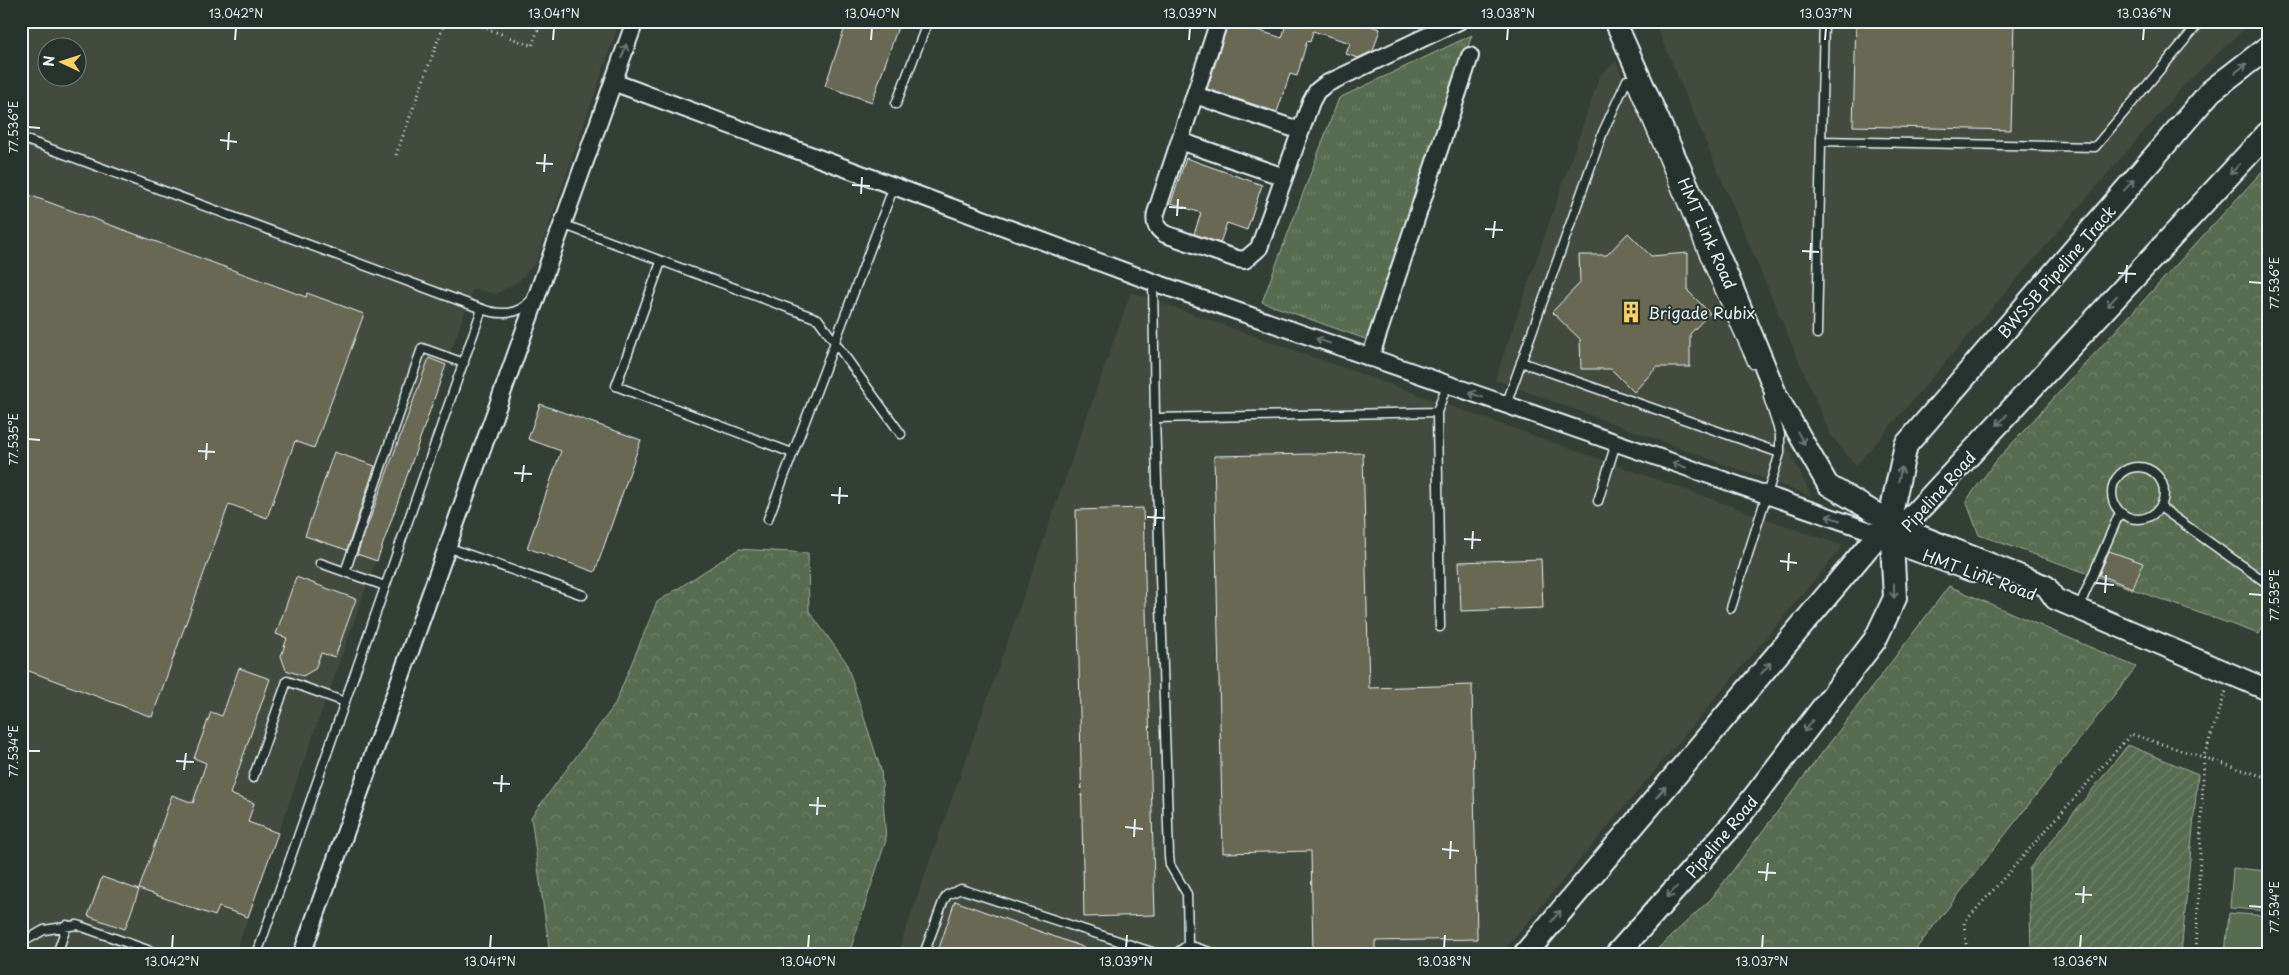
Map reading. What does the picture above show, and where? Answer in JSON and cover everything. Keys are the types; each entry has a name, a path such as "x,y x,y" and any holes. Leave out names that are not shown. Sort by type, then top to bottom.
{"main road":[{"name":"BWSSB Pipeline Track","path":"1891,532 1906,445 2210,91 2268,47"},
{"name":"Pipeline Road","path":"1525,954 1891,532 2268,133"},
{"name":"Pipeline Road","path":"1617,954 1735,822 1875,640 1895,598 1891,532"}],"street":[{"path":"302,954 635,21"},
{"path":"1219,21 1156,213 1155,222 1158,229 1165,234 1237,259 1246,260 1259,248 1311,102 1317,91 1326,84 1459,21"},
{"name":"HMT Link Road","path":"1615,21 1718,271 1777,396 1828,484 1891,532 2042,598 2054,599 2268,690"},
{"path":"1370,358 1470,56"},
{"path":"613,82 1153,282 1766,495 1891,532"},
{"path":"1195,95 1301,131"},
{"path":"1180,141 1284,177"}],"lane":[{"path":"896,104 928,21"},
{"path":"1817,334 1824,21"},
{"path":"1821,141 2095,147 2201,21"},
{"path":"1506,405 1604,132 1627,80 1630,80 1695,218"},
{"path":"21,138 493,314 505,314 516,311 526,306 538,292"},
{"path":"768,519 894,186"},
{"path":"562,224 818,319 901,434"},
{"path":"662,262 616,386 792,453"},
{"path":"1718,271 1756,370"},
{"path":"1153,282 1155,418 1169,856 1170,865 1187,894 1188,944"},
{"path":"257,954 482,309"},
{"path":"345,572 422,348 464,363"},
{"path":"1521,362 1780,453"},
{"path":"1730,608 1780,453 1780,434 1760,378"},
{"path":"1440,627 1437,412 1447,385"},
{"path":"1155,418 1437,412"},
{"path":"1598,501 1616,443"},
{"path":"2134,466 2143,466 2157,475 2164,490 2160,507 2155,513 2141,519 2126,517 2120,512 2112,498 2114,481 2126,469 2134,466"},
{"path":"2160,507 2268,584"},
{"path":"2078,609 2120,512"},
{"path":"447,547 583,595"},
{"path":"320,563 385,586"},
{"path":"253,778 286,681 345,702"},
{"path":"924,954 943,902 947,895 961,889 1158,954"},
{"path":"21,943 44,930 67,925 86,927 160,954"},
{"path":"56,954 67,925"},
{"path":"1175,954 1188,944"},
{"path":"1188,944 1216,954"}],"path":[{"path":"396,155 444,21"},
{"path":"468,21 532,46 541,21"},
{"path":"2196,954 2204,756 2231,674"},
{"path":"1967,954 1964,923 2131,734 2268,778"}],"shaded area":[{"path":"21,21 620,21 536,262 519,281 496,294 473,289 235,954 21,954"},
{"path":"1654,21 2253,21 2184,85 1856,466 1830,434"},
{"path":"1616,61 1704,267 1811,496 1495,380 1600,75"},
{"path":"1131,292 1843,546 1501,954 897,954"}],"green space":[{"path":"1472,35 1368,340 1262,302 1339,98"},
{"path":"2268,165 2268,618 2259,634 1979,535 1966,501 1996,461"},
{"path":"739,549 808,553 809,611 846,662 881,770 886,840 849,954 550,954 531,817 614,706 657,602"},
{"path":"1949,586 2136,667 1912,954 1652,954 1711,899"},
{"path":"2128,745 2198,774 2181,954 2031,954 2029,869"},
{"path":"2233,868 2268,871 2268,911 2230,908"},
{"path":"2229,913 2268,916 2268,954 2225,954"}],"building":[{"path":"847,21 900,21 872,102 825,86"},
{"path":"1229,21 1282,38 1287,21 1355,21 1380,29 1373,51 1358,58 1346,54 1350,43 1313,31 1310,42 1307,41 1297,76 1290,74 1277,112 1207,89"},
{"path":"1856,21 2014,21 2011,130 1853,126"},
{"path":"1186,158 1262,185 1247,230 1227,223 1220,243 1194,234 1201,213 1171,203"},
{"path":"21,192 306,297 307,293 364,314 314,448 295,441 267,518 229,504 152,717 21,668"},
{"name":"Brigade Rubix","path":"1628,233 1651,256 1688,253 1688,291 1710,313 1690,334 1690,367 1657,367 1634,392 1611,369 1581,369 1580,339 1552,312 1580,283 1579,255 1607,255"},
{"path":"429,358 446,365 377,561 357,554"},
{"path":"540,404 641,440 595,572 527,548 561,451 528,439"},
{"path":"334,452 375,466 347,550 305,536"},
{"path":"1363,453 1369,688 1472,685 1477,939 1375,941 1375,954 1313,954 1311,851 1223,853 1214,456"},
{"path":"1143,508 1155,915 1084,917 1076,510"},
{"path":"2109,551 2143,563 2133,588 2099,575"},
{"path":"1541,559 1543,608 1461,611 1459,562"},
{"path":"296,577 356,599 335,657 321,653 315,669 303,676 286,670 281,656 287,638 276,634"},
{"path":"239,668 270,679 230,794 254,803 248,822 278,833 248,917 219,907 215,916 139,889 172,795 193,803 206,763 194,758 211,712 222,716"},
{"path":"102,877 139,890 125,929 88,916"},
{"path":"955,901 1097,952 1096,954 937,954"}],"place":[{"name":"Brigade Rubix","path":"1631,312"}]}
